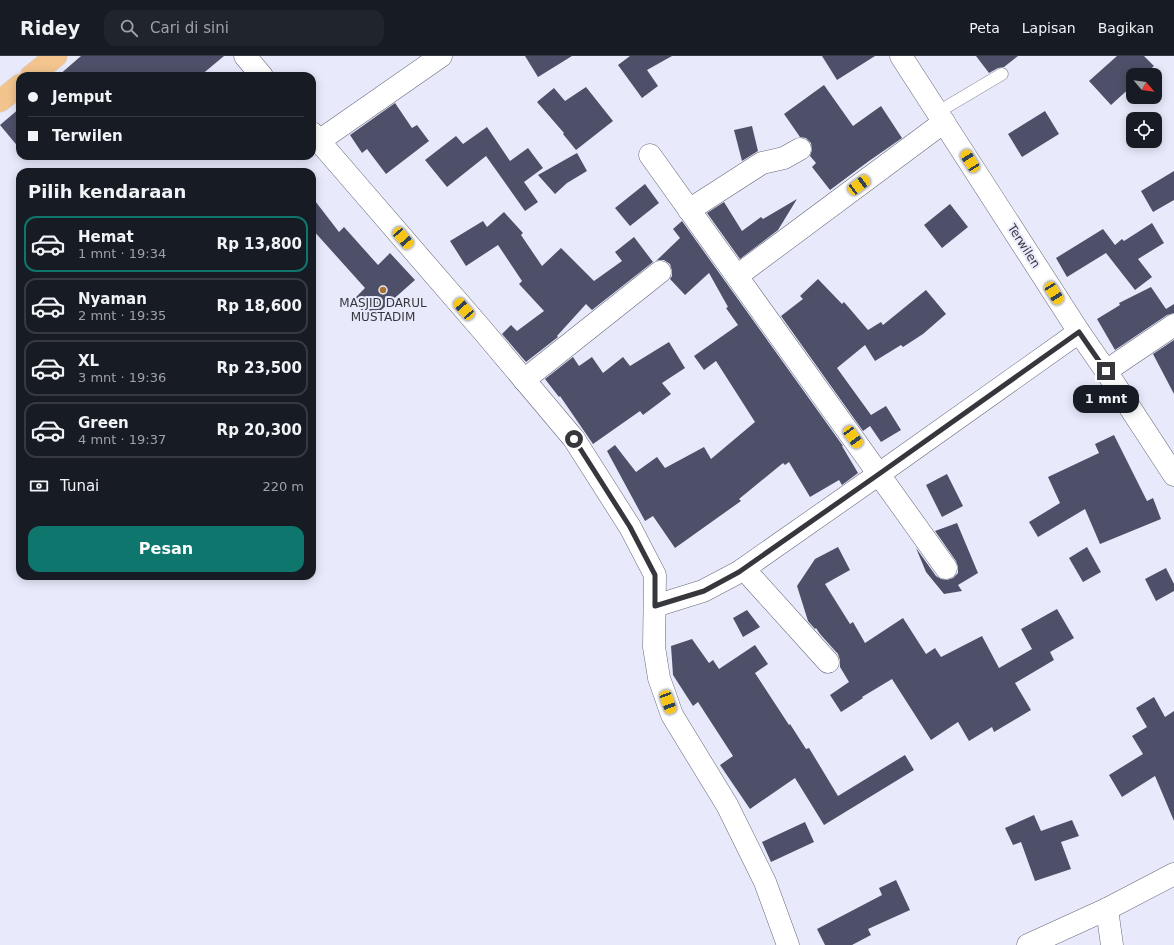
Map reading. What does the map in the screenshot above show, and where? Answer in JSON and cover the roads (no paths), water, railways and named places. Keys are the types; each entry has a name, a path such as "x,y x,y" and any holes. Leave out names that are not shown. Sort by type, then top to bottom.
{"main road":[{"path":"36,72 56,56"},
{"path":"0,101 16,88"}],"street":[{"path":"245,56 259,72"},
{"path":"316,136 441,56"},
{"name":"Terwilen","path":"901,56 1079,332 1174,475"},
{"path":"737,276 941,117"},
{"path":"316,138 574,439 630,527 655,575 654,647 659,678 672,714 727,805 765,882 788,945"},
{"path":"689,210 762,163 784,158 800,149"},
{"path":"650,155 946,568"},
{"path":"524,380 660,272"},
{"path":"1106,371 1174,325"},
{"path":"655,606 704,591 744,569 1079,332"},
{"path":"744,569 828,662"},
{"path":"1028,945 1107,909 1174,874"},
{"path":"1107,909 1112,945"}],"lane":[{"path":"941,117 1002,74"}],"place":[{"name":"MASJID DARUL MUSTADIM","path":"383,290"}]}
